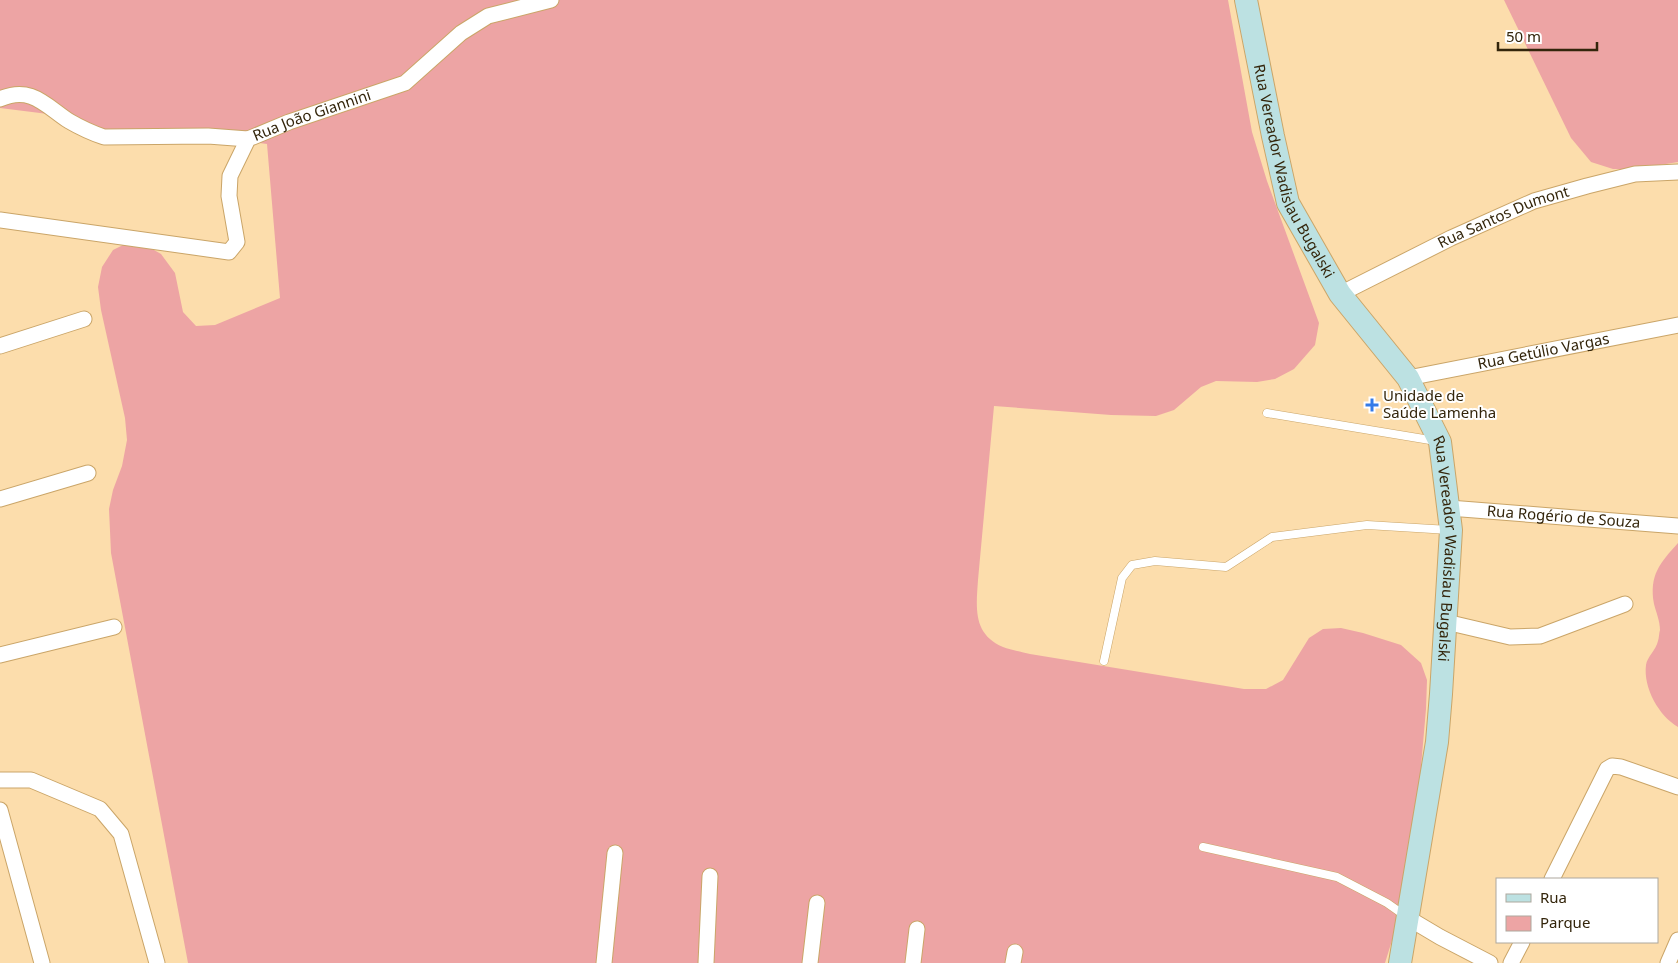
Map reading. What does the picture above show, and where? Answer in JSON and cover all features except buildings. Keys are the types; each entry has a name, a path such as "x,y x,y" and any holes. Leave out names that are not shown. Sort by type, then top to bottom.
{"main road":[{"name":"Rua Vereador Wadislau Bugalski","path":"1246,0 1288,203 1340,294 1408,378 1440,442 1451,530 1437,742 1400,963"}],"street":[{"name":"Rua João Giannini","path":"0,220 230,252 237,242 229,196 230,176 248,139 289,122 406,83 461,33 488,16 551,0"},
{"path":"0,99 6,96 22,95 41,100 68,120 104,137 208,136 248,139"},
{"name":"Rua Santos Dumont","path":"1340,294 1451,238 1534,202 1635,174 1678,172"},
{"path":"0,346 84,319"},
{"name":"Rua Getúlio Vargas","path":"1408,378 1678,325"},
{"path":"0,499 88,473"},
{"name":"Rua Rogério de Souza","path":"1449,508 1678,526"},
{"path":"1446,622 1510,637 1540,636 1625,604"},
{"path":"0,655 114,627"},
{"path":"1552,878 1607,769 1612,766 1620,767 1678,787"},
{"path":"0,780 31,780 100,809 121,834 158,963"},
{"path":"0,810 42,963"},
{"path":"604,963 615,853"},
{"path":"706,963 710,876"},
{"path":"810,963 817,903"},
{"path":"1408,918 1490,963"},
{"path":"913,963 917,929"},
{"path":"1668,963 1678,940"},
{"path":"1511,963 1521,943"}],"lane":[{"path":"1267,413 1440,442"},
{"path":"1104,661 1122,578 1132,565 1155,561 1226,567 1272,537 1367,525 1451,530"},
{"path":"1203,847 1337,877 1387,903 1408,918"}],"green space":[{"path":"0,0 1228,0 1252,132 1267,181 1319,323 1315,345 1294,369 1275,379 1257,382 1216,381 1201,387 1174,410 1156,416 1111,415 994,406 978,580 978,620 981,628 993,642 1013,650 1244,689 1266,689 1283,680 1309,638 1323,629 1341,628 1401,645 1421,663 1427,680 1426,709 1413,859 1398,921 1385,963 188,963 111,553 109,509 113,490 122,466 127,440 125,418 101,310 98,287 102,267 113,250 125,244 147,246 161,254 175,273 183,312 196,326 215,325 280,298 267,144 186,133 117,137 48,114 0,108"},
{"path":"1504,0 1678,0 1678,162 1635,169 1613,169 1591,162 1571,138"},
{"path":"1678,543 1678,727 1665,716 1654,700 1647,683 1646,665 1657,644 1660,630 1653,594 1655,577 1661,563"}],"place":[{"name":"Unidade de Saúde Lamenha","path":"1372,405"}]}
